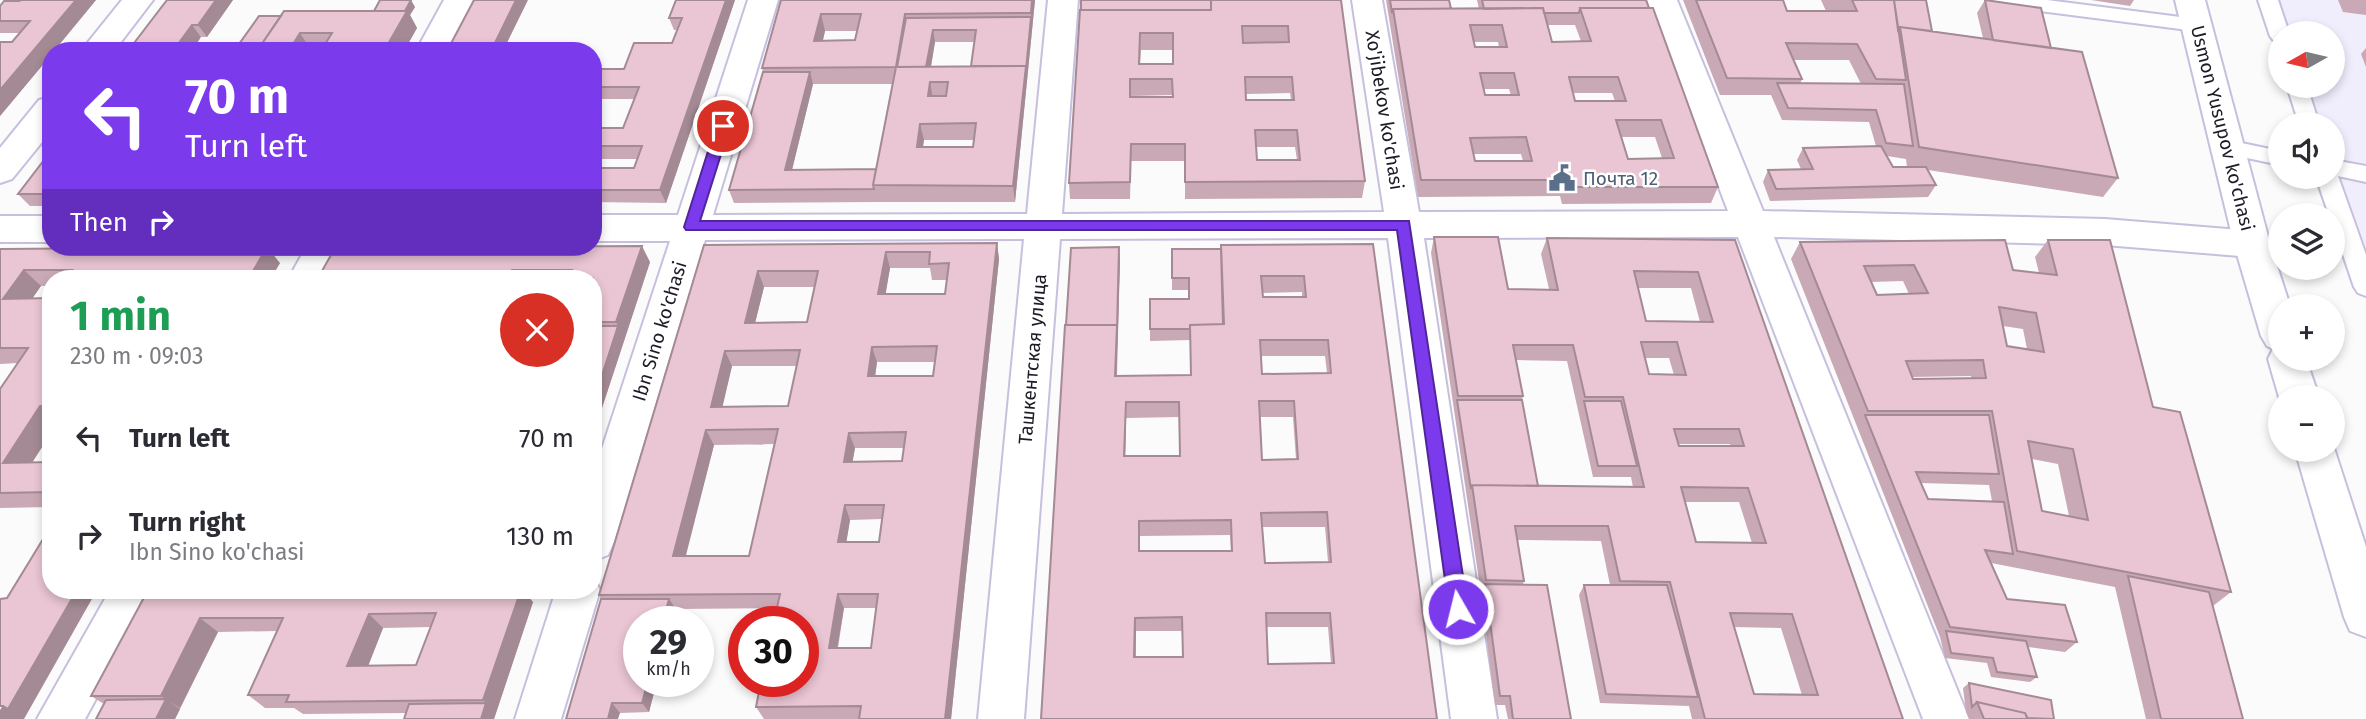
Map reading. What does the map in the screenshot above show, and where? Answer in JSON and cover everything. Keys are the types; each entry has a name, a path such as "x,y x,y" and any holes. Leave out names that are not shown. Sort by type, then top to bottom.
{"street":[{"path":"104,42 138,0"},
{"path":"437,42 459,0"},
{"name":"Ibn Sino ko'chasi","path":"602,512 763,0"},
{"name":"Ташкентская улица","path":"1001,719 1063,0"},
{"name":"Xo'jibekov ko'chasi","path":"1367,0 1404,225 1474,719"},
{"path":"1662,0 1946,719"},
{"name":"Usmon Yusupov ko'chasi","path":"2193,13 2268,297"},
{"path":"0,172 42,119"},
{"path":"602,228 1750,225 2105,232 2252,244"},
{"path":"0,229 42,229"},
{"path":"2319,462 2366,617"},
{"path":"60,719 128,599"},
{"path":"538,719 575,599"}],"lane":[{"path":"2000,0 2193,13"},
{"path":"2269,0 2275,21"},
{"path":"2227,147 2268,156"},
{"path":"2345,170 2366,174"},
{"path":"2331,189 2366,287"}],"shaded area":[{"path":"2274,0 2366,0 2366,248 2345,189 2345,112 2317,112 2311,98 2345,98 2345,21 2282,21"}],"building":[{"path":"76,0 0,90 0,42 12,42 30,21 0,21 0,6 4,1"},
{"path":"167,0 216,0 198,25 192,25 180,42 135,42"},
{"path":"380,0 411,0 405,11 374,11"},
{"path":"474,0 516,0 495,42 452,42"},
{"path":"676,0 726,0 660,190 602,190 602,168 634,168 642,146 602,146 602,128 623,128 639,87 602,87 602,69 624,69 634,43 672,43 682,18 669,18"},
{"path":"781,0 1032,0 1031,13 905,14 896,67 762,68","holes":["821,14 861,14 855,40 814,41"]},
{"path":"1081,0 1211,0 1211,10 1081,10"},
{"path":"1211,0 1341,0 1365,181 1185,182 1185,144 1131,144 1130,182 1069,183 1080,10 1211,10","holes":["1242,26 1288,26 1289,42 1243,43","1140,33 1173,33 1173,64 1139,64","1245,77 1292,77 1294,100 1246,100","1130,79 1172,79 1173,97 1130,97","1255,130 1297,130 1300,160 1257,160"]},
{"path":"1390,0 1449,0 1451,9 1393,9 1392,13"},
{"path":"1482,0 1646,0 1649,8 1580,8 1579,13 1544,13 1543,8 1484,9"},
{"path":"1696,0 1783,0 1787,11 1857,11 1852,0 1894,0 1906,80 1876,79 1857,44 1786,43 1802,79 1727,78"},
{"path":"1894,0 1926,0 1932,31 1900,27 1898,30"},
{"path":"1985,0 2041,8 2051,48 1993,40"},
{"path":"1543,8 1552,42 1591,41 1580,8 1653,8 1718,187 1567,187 1565,180 1421,180 1393,9","holes":["1470,25 1502,25 1507,47 1475,47","1480,73 1514,73 1519,95 1485,95","1569,77 1618,77 1626,101 1575,101","1616,120 1661,120 1674,158 1628,159","1526,137 1532,161 1475,161 1470,138"]},
{"path":"284,11 407,11 389,42 326,42 332,33 300,33 294,42 263,42"},
{"path":"259,16 281,16 263,42 240,42"},
{"path":"1031,17 1026,70 1026,66 971,66 976,30 933,30 926,67 897,67 906,18"},
{"path":"1900,27 2082,52 2118,178 1919,147"},
{"path":"1026,66 1013,186 873,185 896,67","holes":["930,82 948,82 946,96 928,96","976,123 973,147 917,147 920,124"]},
{"path":"763,72 810,72 785,170 876,169 874,189 729,190"},
{"path":"1777,83 1904,84 1913,146 1886,143 1876,110 1788,108"},
{"path":"1881,146 1893,167 1926,167 1936,185 1776,189 1768,170 1813,169 1803,148"},
{"path":"42,163 42,194 18,194"},
{"path":"1434,237 1498,237 1508,289 1558,290 1547,238 1735,240 1903,719 1705,719 1670,582 1620,581 1608,526 1515,526 1524,581 1486,580 1472,485 1644,487 1623,397 1585,397 1573,345 1513,345 1523,396 1458,396","holes":["1634,271 1698,272 1713,322 1646,321","1641,342 1677,342 1686,375 1649,374","1674,429 1739,429 1744,446 1679,446","1681,487 1748,488 1766,543 1696,542","1730,613 1792,614 1818,695 1754,694"]},
{"path":"2005,240 2013,270 2057,275 2048,240 2110,240 2153,407 2180,412 2231,592 2017,551 1992,411 1868,411 1800,242","holes":["1914,265 1928,293 1877,295 1864,266","1999,307 2036,313 2044,352 2007,346","1983,360 1986,378 1913,379 1906,361","2028,441 2073,449 2088,520 2042,511"]},
{"path":"997,243 945,719 859,719 861,706 756,707 758,697 819,697 819,606 777,606 780,594 602,595 602,585 704,245","holes":["886,252 930,252 929,264 949,263 945,294 878,294","758,271 818,271 807,322 745,323","937,346 933,376 868,376 872,347","800,350 788,406 711,407 725,351","778,429 749,556 673,556 706,430","906,432 902,461 844,462 849,433","845,505 884,505 879,542 838,542","838,594 878,594 871,648 829,648"]},
{"path":"1373,244 1437,719 1041,719 1065,325 1117,325 1115,376 1191,375 1190,325 1224,324 1221,245","holes":["1261,276 1304,276 1306,297 1263,297","1260,340 1328,340 1331,373 1262,374","1259,401 1294,401 1298,459 1262,460","1126,402 1179,402 1180,456 1124,456","1327,512 1331,562 1265,563 1261,513","1231,520 1232,551 1139,551 1139,521","1266,613 1330,613 1334,663 1268,664","1182,617 1183,657 1134,657 1135,618"]},
{"path":"602,246 642,246 616,322 602,322 602,270 323,270 330,256 602,256"},
{"path":"1119,247 1117,329 1117,325 1066,325 1071,248"},
{"path":"0,249 42,249 42,256 262,256 254,270 24,270 3,299 42,298 42,406 3,463 42,462 42,492 0,493 0,389 28,348 0,348"},
{"path":"1172,249 1221,249 1223,324 1190,325 1190,329 1150,329 1150,299 1189,299 1189,278 1172,278"},
{"path":"602,326 618,326 602,375"},
{"path":"1457,400 1522,400 1538,486 1472,485 1471,489"},
{"path":"1584,401 1621,401 1637,466 1598,466"},
{"path":"1865,415 1989,415 1999,474 1916,472 1928,499 2004,502 2013,554 1985,550 2007,599 2065,605 2077,642 1950,627"},
{"path":"42,541 42,599 72,599 8,709 0,706 0,599 7,598"},
{"path":"2128,576 2209,592 2243,719 2161,719"},
{"path":"1485,584 1547,585 1571,719 1513,719 1510,696 1500,696"},
{"path":"1584,585 1667,585 1698,697 1606,694"},
{"path":"143,599 518,599 483,700 286,702 289,695 248,695 283,618 200,618 161,696 91,696","holes":["436,613 416,665 347,666 369,614"]},
{"path":"601,599 669,599 667,606 623,606 623,697 644,697 642,703 612,703 608,719 566,719"},
{"path":"1946,631 2026,641 2037,677 1997,672 1993,658 1951,653"},
{"path":"1969,683 2051,700 2054,719 2027,718 2025,713 1977,702 1972,707"},
{"path":"166,699 156,719 96,719 106,700"},
{"path":"1977,702 2025,713 2028,719 1984,719"},
{"path":"486,703 481,719 404,719 409,704"}],"place":[{"name":"Почта 12","path":"1562,178"}],"route":[{"path":"723,126 691,227 1404,225 1458,609"}]}
